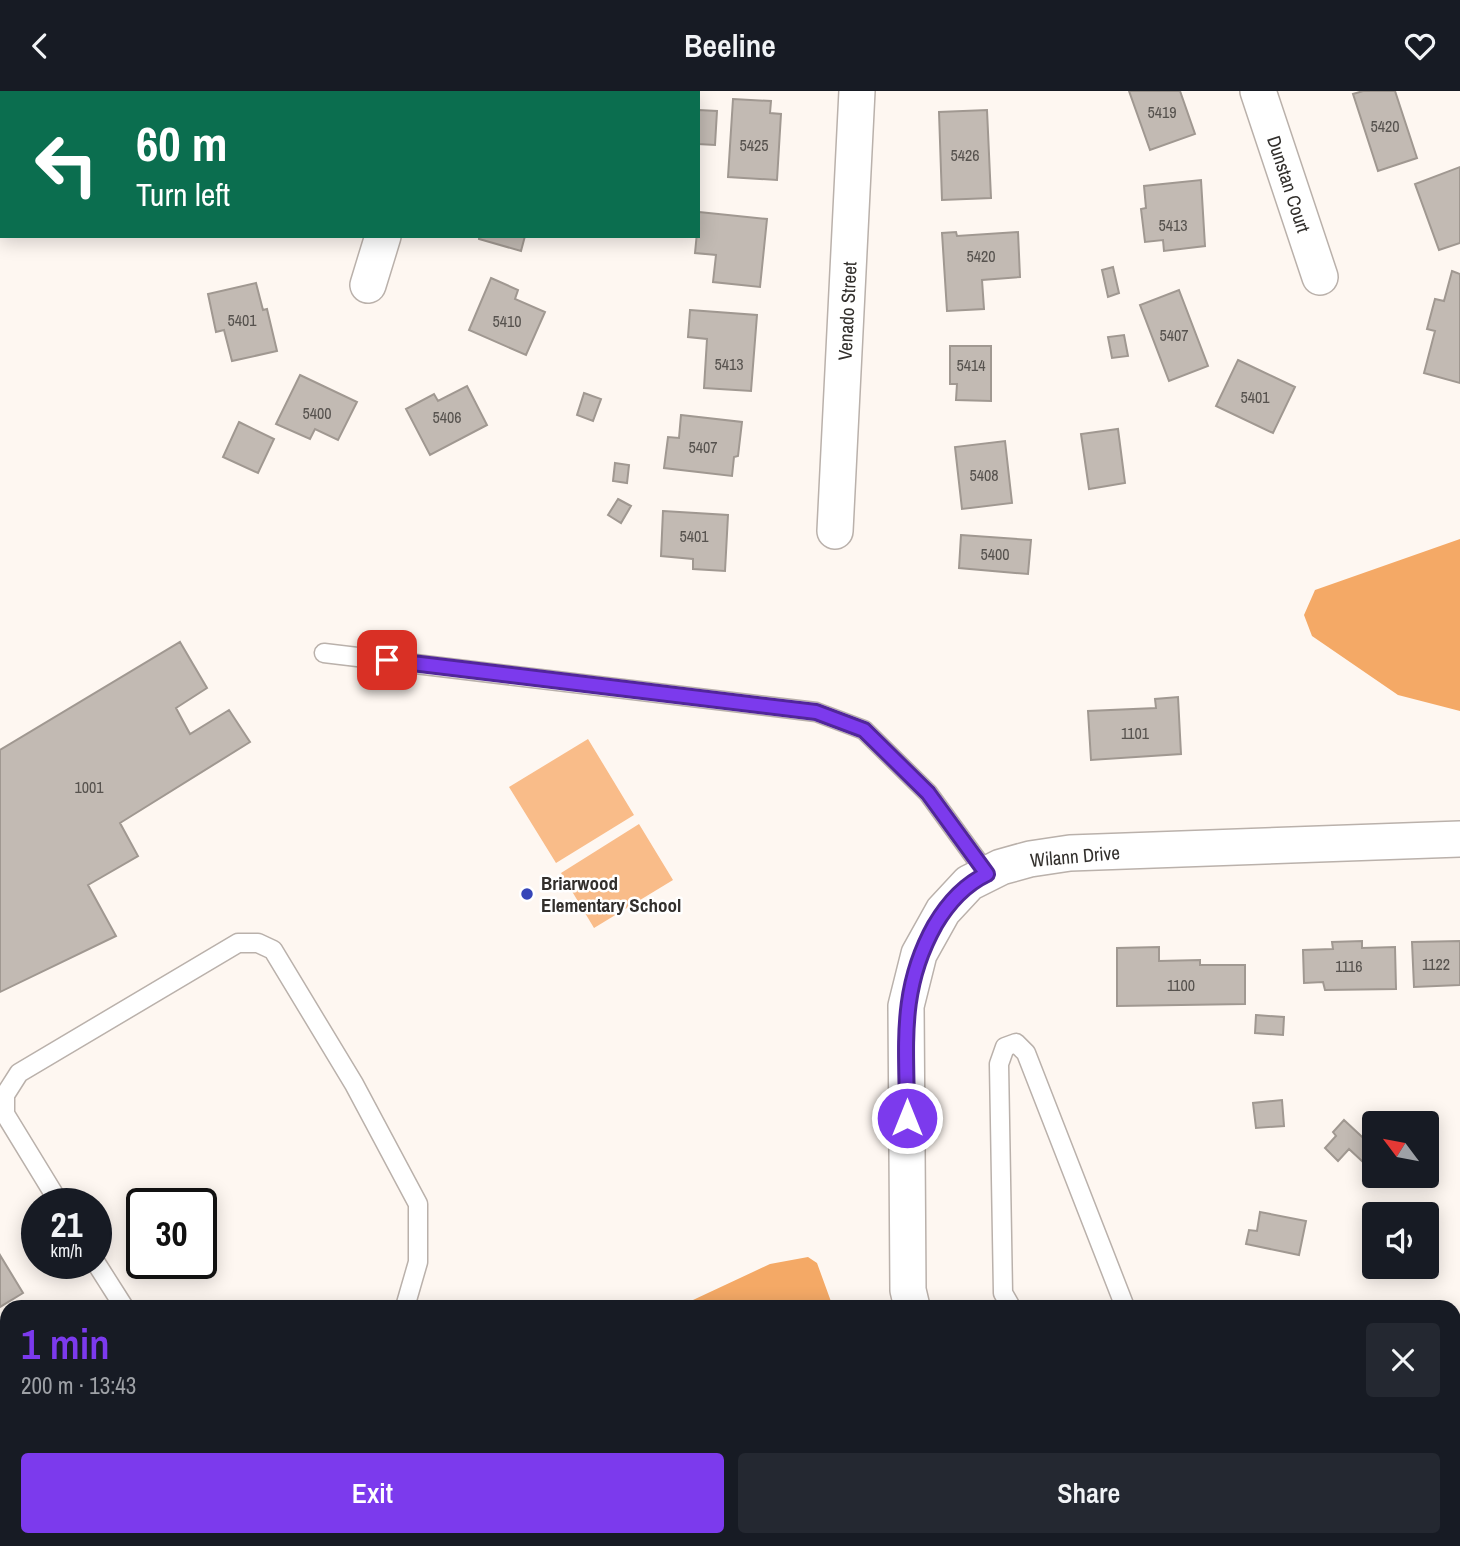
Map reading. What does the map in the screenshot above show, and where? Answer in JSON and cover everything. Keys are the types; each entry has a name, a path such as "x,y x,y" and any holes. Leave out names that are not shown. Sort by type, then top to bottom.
{"street":[{"name":"Venado Street","path":"835,531 858,91"},
{"name":"Dunstan Court","path":"1258,91 1320,277"},
{"path":"368,285 382,238"},
{"name":"Wilann Drive","path":"911,1300 908,1276 906,1006 919,954 943,911 969,883 1030,859 1070,853 1460,839"}],"lane":[{"path":"324,653 816,712 864,730 928,793 987,874"},
{"path":"50,1188 5,1114 5,1095 19,1073 237,943 258,943 273,950 360,1096 418,1203 418,1262 407,1300"},
{"path":"1007,1300 1003,1293 999,1064 1005,1047 1016,1043 1027,1053 1122,1300"},
{"path":"106,1279 120,1300"}],"shaded area":[{"path":"1460,539 1460,711 1398,695 1312,636 1304,615 1315,590"},
{"path":"588,739 634,815 556,863 509,787"},
{"path":"639,824 673,880 594,928 561,873"},
{"path":"808,1257 817,1263 830,1300 693,1300 770,1264"}],"building":[{"path":"1129,91 1180,91 1195,134 1150,150"},
{"path":"1363,91 1395,91 1417,158 1378,171 1353,94"},
{"path":"733,99 771,101 770,113 781,114 777,180 728,177"},
{"path":"700,110 717,111 715,145 700,144"},
{"path":"987,110 991,198 942,200 939,112"},
{"path":"1460,167 1460,243 1439,250 1415,184"},
{"path":"1201,180 1205,246 1164,251 1163,240 1145,242 1141,209 1146,208 1144,186"},
{"path":"700,212 767,219 760,287 713,282 716,255 695,253 696,238 700,238"},
{"path":"956,232 957,236 1018,232 1020,277 982,280 984,309 947,311 942,233"},
{"path":"479,238 524,238 521,251"},
{"path":"1113,267 1119,293 1108,297 1102,270"},
{"path":"1452,271 1460,274 1460,383 1424,373 1435,331 1427,329 1435,299 1444,301"},
{"path":"491,278 518,290 515,299 545,312 526,355 469,330"},
{"path":"256,283 263,310 267,309 277,351 232,361 224,330 216,332 208,294"},
{"path":"1179,290 1208,366 1169,381 1140,305"},
{"path":"690,310 757,315 751,391 704,388 707,339 688,337"},
{"path":"1124,335 1128,356 1112,358 1108,337"},
{"path":"950,346 991,346 991,401 956,400 957,384 950,384"},
{"path":"1238,360 1295,387 1273,433 1216,406"},
{"path":"300,375 357,402 338,440 315,429 310,439 276,424"},
{"path":"467,386 487,425 430,455 406,409 434,394 438,401"},
{"path":"584,393 601,399 593,421 577,415"},
{"path":"681,415 742,422 738,456 734,457 732,476 664,468 668,437 679,438"},
{"path":"239,422 274,439 258,473 223,457"},
{"path":"1118,429 1125,483 1089,489 1081,434"},
{"path":"1005,441 1012,503 962,509 955,447"},
{"path":"615,463 629,465 627,483 613,481"},
{"path":"618,499 631,506 621,523 608,515"},
{"path":"663,511 728,515 725,571 693,569 693,559 661,556"},
{"path":"961,535 1031,540 1028,574 959,568"},
{"path":"180,642 207,688 176,708 190,734 229,710 250,742 120,823 138,856 88,885 116,936 0,992 0,750"},
{"path":"1178,697 1181,754 1091,760 1088,711 1156,708 1155,699"},
{"path":"1362,941 1362,948 1395,947 1396,989 1325,990 1323,982 1304,983 1303,950 1333,949 1332,942"},
{"path":"1460,941 1460,985 1414,987 1412,942"},
{"path":"1159,947 1159,961 1200,960 1200,965 1245,965 1245,1004 1117,1006 1117,948"},
{"path":"1256,1015 1284,1017 1283,1035 1255,1033"},
{"path":"1282,1100 1284,1126 1256,1128 1253,1103"},
{"path":"1344,1120 1362,1137 1362,1161 1349,1149 1338,1161 1325,1148 1336,1136 1333,1132"},
{"path":"1260,1212 1306,1221 1299,1255 1246,1244 1249,1230 1257,1231"},
{"path":"0,1255 23,1293 12,1300 0,1300"}],"place":[{"name":"Briarwood Elementary School","path":"527,894"}],"route":[{"path":"387,660 816,712 864,730 928,793 987,874 969,883 943,911 919,954 906,1006 907,1118"}]}
